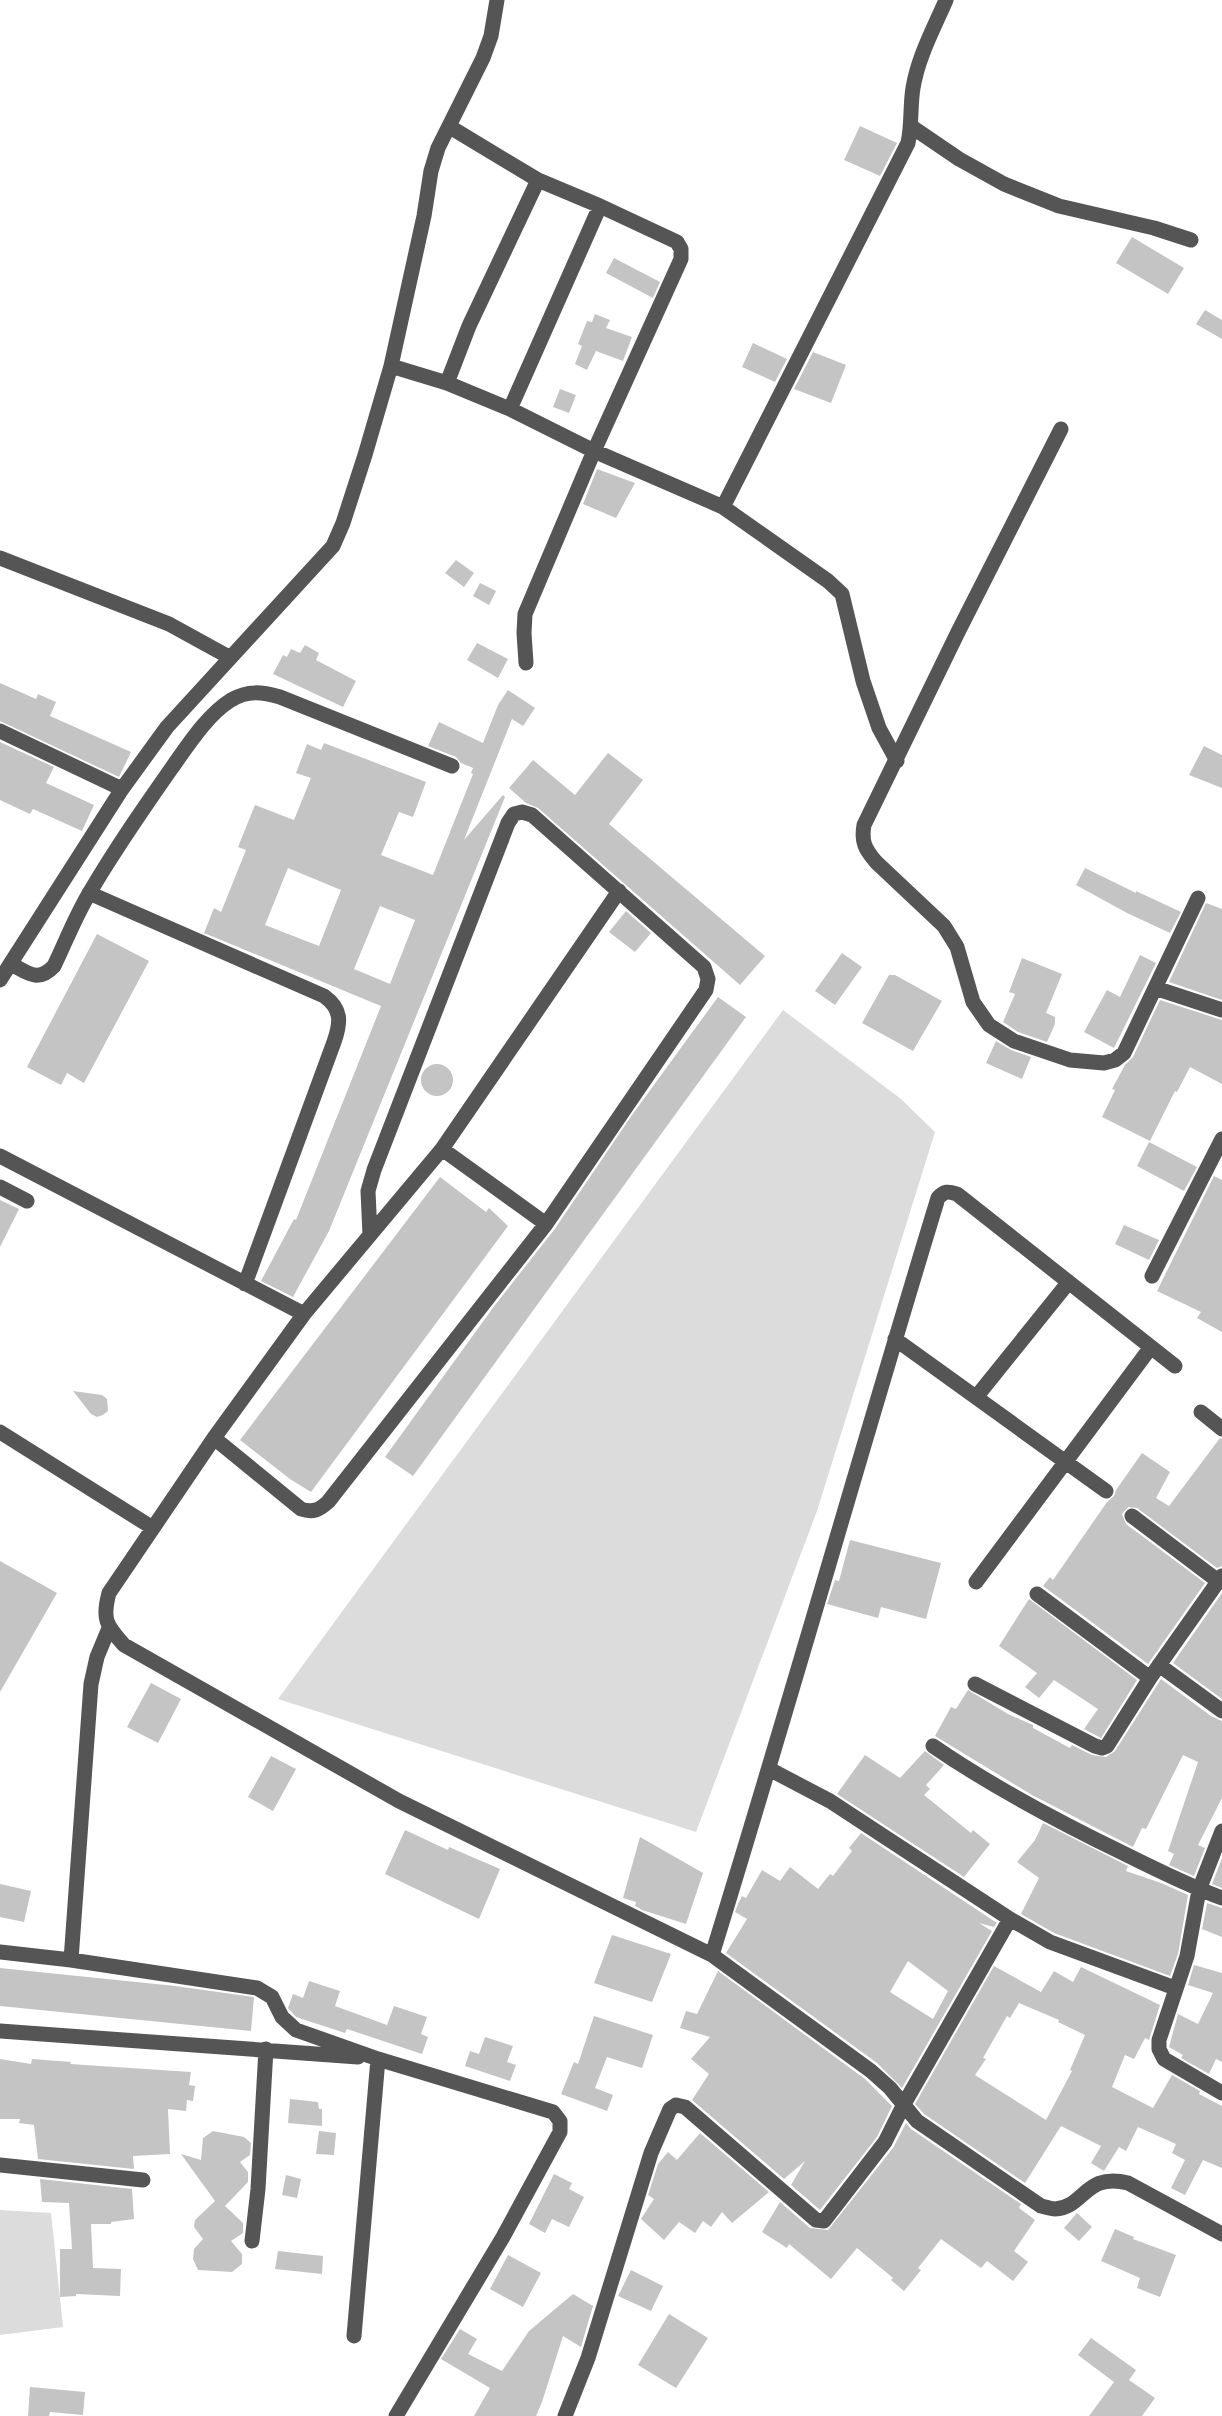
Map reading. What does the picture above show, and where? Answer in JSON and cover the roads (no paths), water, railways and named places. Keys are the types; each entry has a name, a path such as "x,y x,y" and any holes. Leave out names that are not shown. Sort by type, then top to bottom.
{"street":[{"path":"0,980 122,789 167,727 333,546 362,466 391,366 424,216 431,171 438,148 483,58 491,36 497,0"},
{"path":"723,507 908,143 912,128 911,102 919,66 946,0"},
{"path":"450,127 538,180 677,242 681,249 681,259 594,451 525,614 526,663"},
{"path":"912,128 959,159 1015,189 1059,206 1154,228 1191,240"},
{"path":"447,383 469,326 538,180"},
{"path":"510,409 600,206"},
{"path":"391,366 447,383 510,409 594,451 723,507 828,581 842,594 863,681 879,728 897,761"},
{"path":"1061,429 958,632 864,825 862,839 866,850 944,926 957,947 973,1002 989,1025 1014,1041 1070,1060 1104,1064 1116,1060 1124,1053 1198,898"},
{"path":"0,558 169,624 229,657"},
{"path":"11,964 32,975 40,976 47,974 54,966 89,893 134,822 181,754 215,713 232,699 248,693 262,692 280,697 452,766"},
{"path":"0,731 122,789"},
{"path":"214,1438 301,1509 310,1512 320,1509 328,1502 546,1224 706,990 708,978 704,967 532,815 522,812 514,814 508,823 374,1170 368,1191 370,1235"},
{"path":"618,891 442,1149 304,1314 214,1438 109,1593 104,1611 109,1628 124,1645 399,1801 712,1955 871,2071 890,2088 916,2121 1041,2206 1055,2209 1068,2205 1099,2182 1115,2179 1128,2182 1222,2234"},
{"path":"89,893 324,996 334,1004 338,1013 340,1025 245,1284"},
{"path":"1155,988 1222,1010"},
{"path":"1152,1276 1222,1139"},
{"path":"442,1149 546,1224"},
{"path":"0,1156 304,1314"},
{"path":"0,1187 27,1201"},
{"path":"712,1955 770,1769 938,1198 942,1193 957,1194 1175,1366"},
{"path":"977,1396 1068,1283"},
{"path":"895,1339 1106,1491"},
{"path":"976,1582 1151,1347"},
{"path":"1201,1412 1222,1429"},
{"path":"0,1432 153,1528"},
{"path":"975,1684 1095,1746 1102,1748 1107,1746 1150,1678 1220,1579 1132,1516"},
{"path":"1037,1594 1150,1678"},
{"path":"71,1960 91,1684 97,1657 109,1628"},
{"path":"1159,1665 1222,1711"},
{"path":"933,1746 977,1777 1073,1829 1199,1890 1222,1898"},
{"path":"770,1769 830,1801 879,1831 1010,1919 1050,1942 1175,1988"},
{"path":"1222,1831 1199,1890 1187,1956 1159,2040 1159,2049 1164,2059 1222,2093"},
{"path":"565,2416 588,2358 651,2153 670,2109 676,2105 685,2107 816,2220 825,2221 885,2142 904,2104 1010,1919"},
{"path":"0,1952 71,1960 258,1988 272,1997 282,2018 296,2030 378,2059 553,2112 560,2121 560,2133 503,2237 396,2416"},
{"path":"0,2031 378,2059"},
{"path":"252,2241 258,2189 266,2049"},
{"path":"354,2336 378,2059"},
{"path":"0,2165 143,2180"}]}
